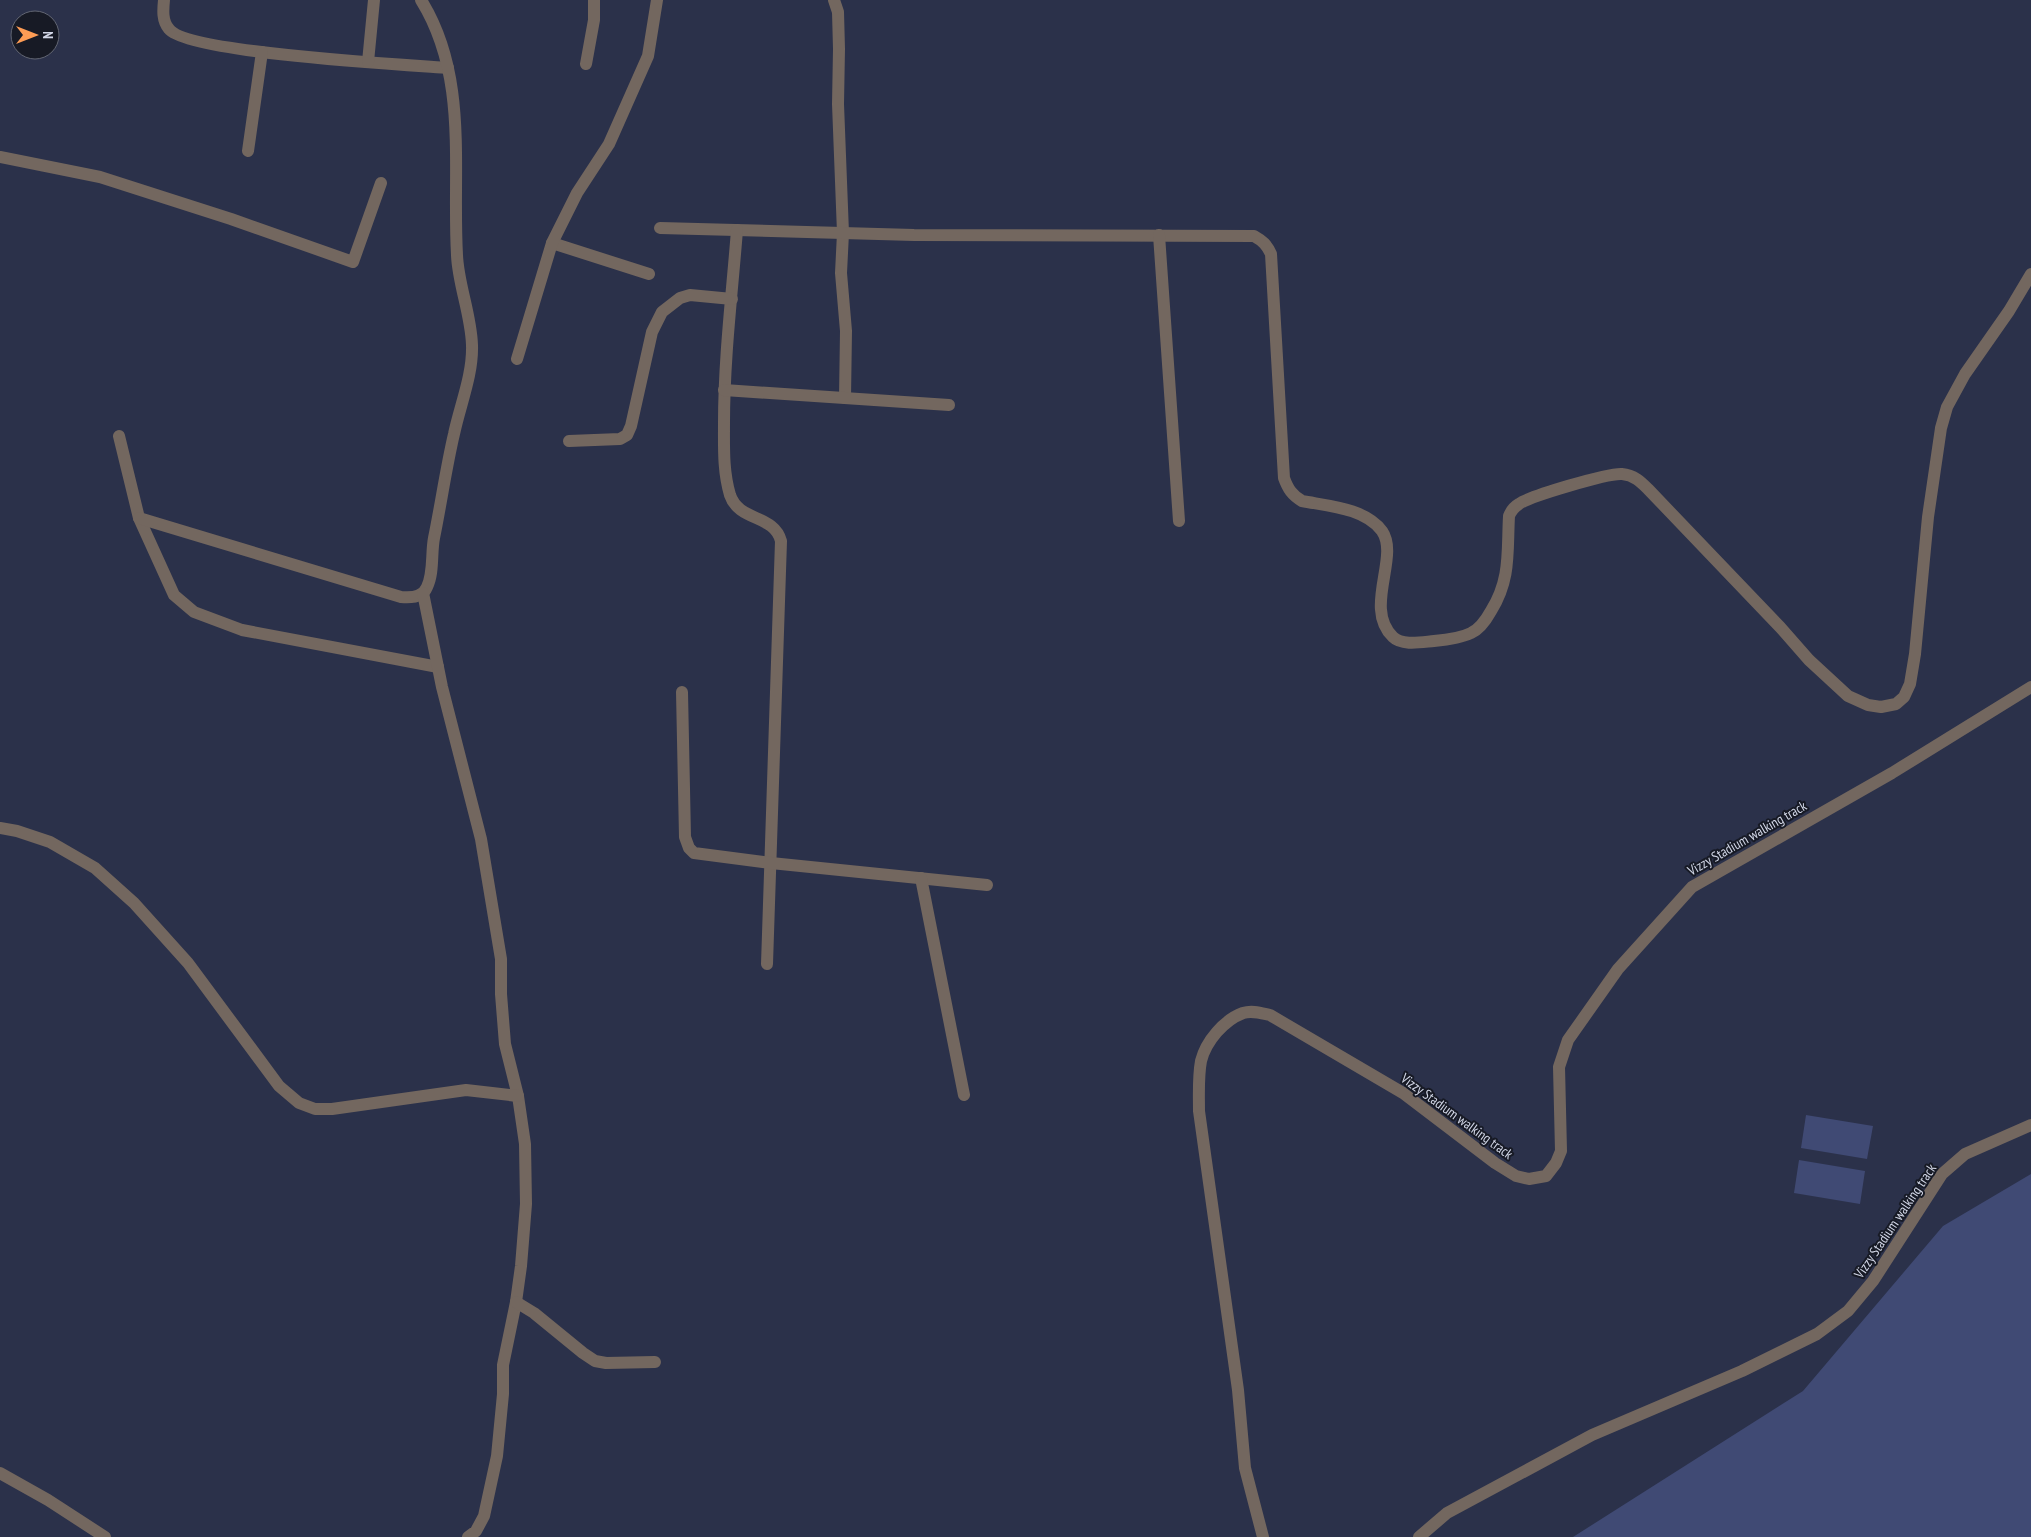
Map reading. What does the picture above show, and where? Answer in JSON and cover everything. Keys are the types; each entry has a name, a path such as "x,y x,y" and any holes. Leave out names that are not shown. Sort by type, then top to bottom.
{"street":[{"path":"164,0 164,20 169,31 185,38 225,48 448,68"},
{"path":"368,62 374,0"},
{"path":"420,0 445,53 448,68 456,126 457,258 471,326 472,346 471,365 454,435 433,544 430,580 424,593 438,667 480,839 501,959 501,994 505,1044 518,1096 525,1144 526,1204 516,1302 503,1365 503,1394 497,1456 484,1516 476,1531 468,1537"},
{"path":"586,64 594,20 594,0"},
{"path":"517,359 552,243 577,193 609,144 648,56 657,0"},
{"path":"834,0 838,12 838,104 843,233 842,273 846,331 845,398"},
{"path":"248,151 262,52"},
{"path":"0,157 100,177 231,219 353,262 381,183"},
{"path":"660,228 914,235 1254,236 1268,246 1271,254 1274,279 1284,478 1289,490 1302,501 1355,512 1368,519 1381,530 1387,546 1381,586 1382,617 1394,638 1399,641 1413,642 1446,640 1471,634 1483,625 1500,597 1508,567 1509,516 1511,511 1519,503 1534,498 1609,474 1624,474 1637,478 1780,627 1809,660 1848,696 1868,705 1881,707 1896,704 1904,697 1910,684 1928,517 1941,428 1947,407 1965,374 2009,311 2031,274"},
{"path":"737,230 724,390 724,467 734,505 742,512 769,524 779,534 781,541 767,964"},
{"path":"1159,235 1179,521"},
{"path":"552,243 649,274"},
{"path":"569,441 620,439 627,435 631,426 652,332 662,312 669,305 690,295 732,299"},
{"path":"724,390 950,405"},
{"path":"119,436 139,518 174,595 194,612 242,630 438,667"},
{"path":"139,518 401,597 409,598 424,593"},
{"name":"Vizzy Stadium walking track","path":"1263,1537 1245,1468 1238,1390 1199,1111 1198,1084 1202,1060 1211,1040 1220,1029 1243,1013 1256,1012 1270,1015 1403,1094 1495,1163 1516,1176 1529,1180 1546,1176 1556,1163 1560,1151 1559,1067 1568,1040 1618,969 1692,887 1892,773 2031,687"},
{"path":"682,692 685,837 689,848 694,853 770,863 987,885"},
{"path":"0,828 17,831 50,842 96,868 134,903 188,963 279,1086 300,1103 316,1108 332,1109 466,1090 518,1096"},
{"path":"921,878 964,1095"},
{"name":"Vizzy Stadium walking track","path":"1419,1537 1447,1513 1592,1436 1742,1371 1817,1334 1848,1311 1873,1281 1942,1174 1965,1154 2031,1125"},
{"path":"516,1302 534,1313 595,1361 606,1363 655,1362"},
{"path":"0,1473 48,1500 105,1537"}],"shaded area":[{"path":"1806,1115 1873,1126 1867,1159 1801,1148"},
{"path":"1799,1160 1865,1171 1860,1204 1794,1193"},
{"path":"2031,1174 2031,1537 1573,1537 1803,1391 1943,1226"}]}
